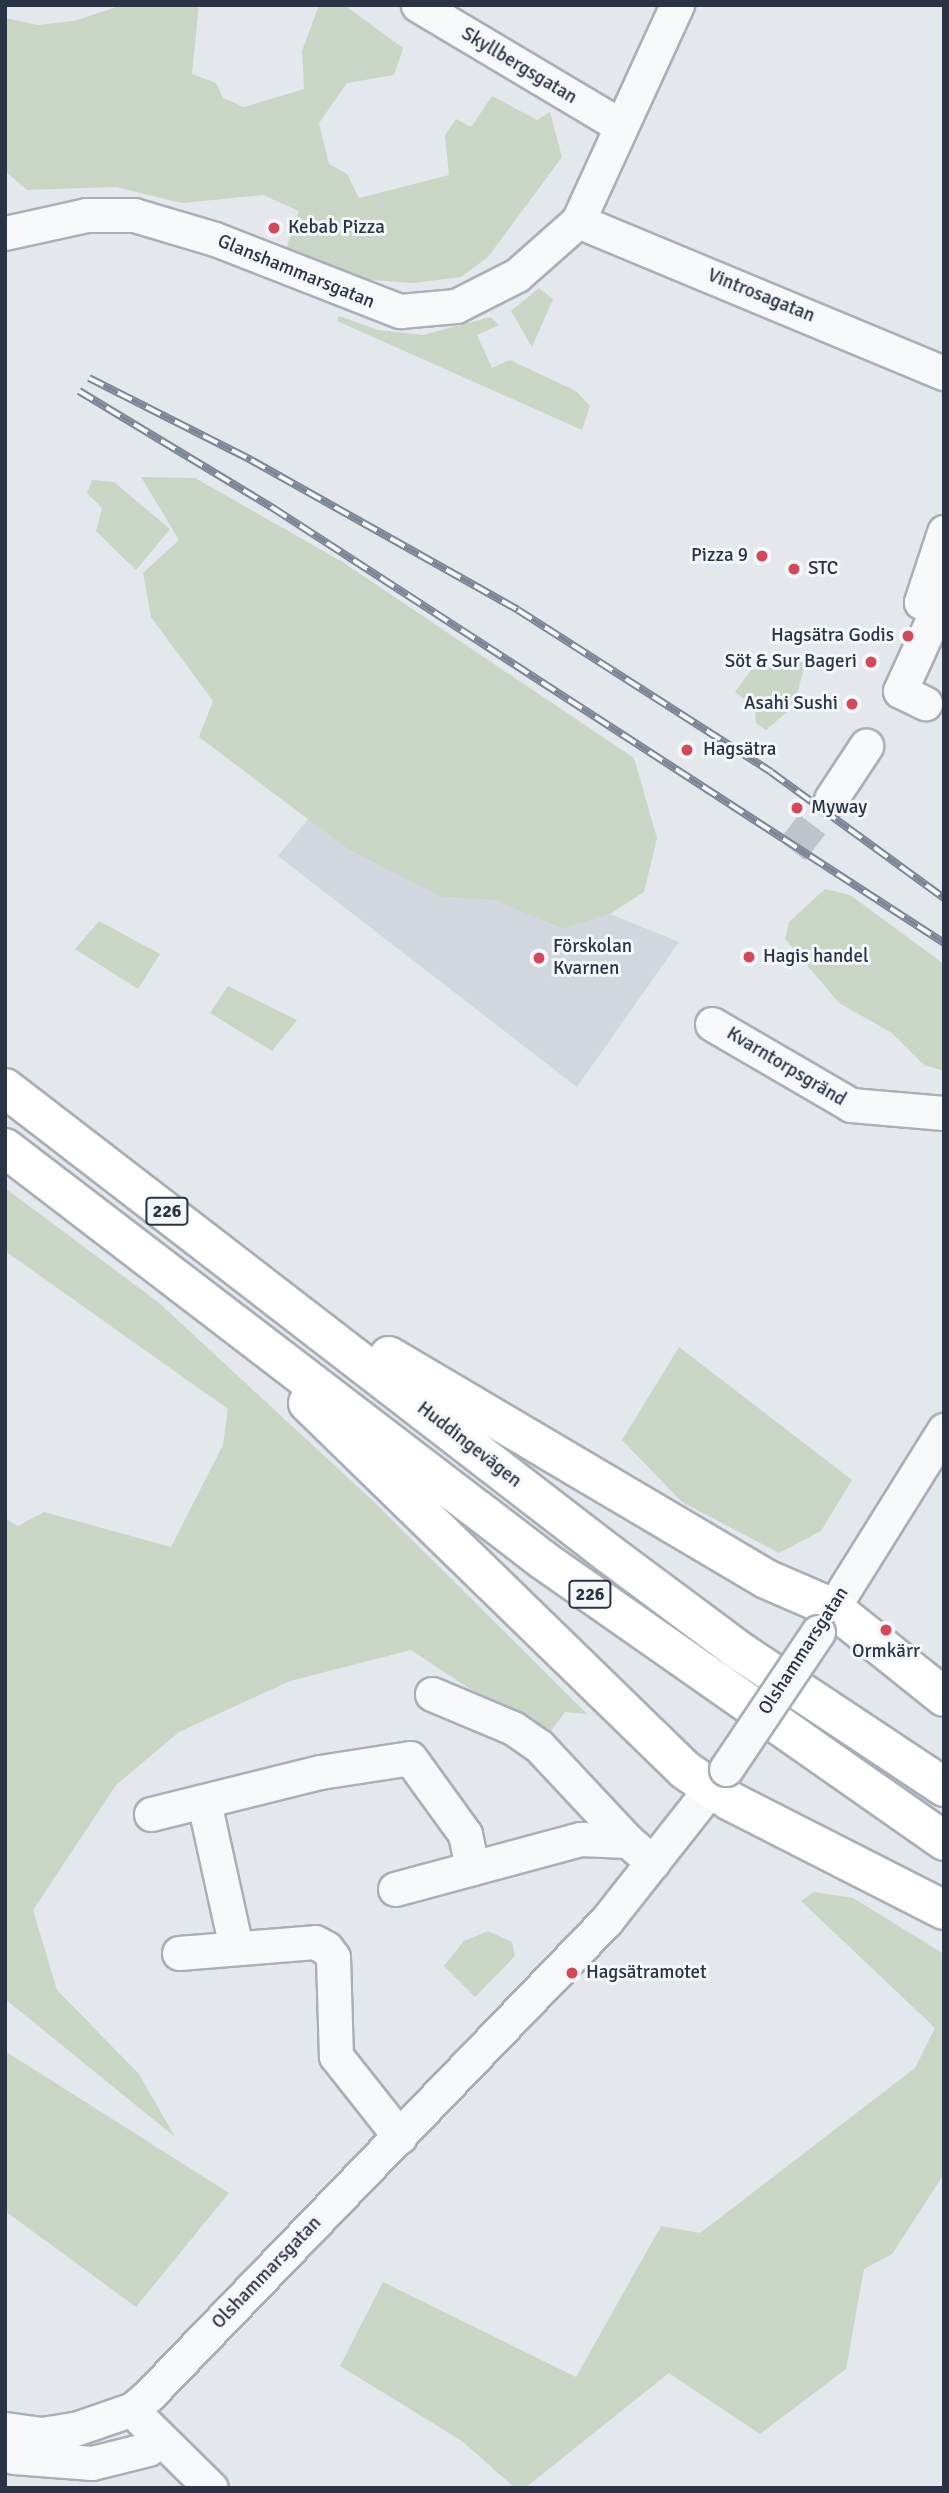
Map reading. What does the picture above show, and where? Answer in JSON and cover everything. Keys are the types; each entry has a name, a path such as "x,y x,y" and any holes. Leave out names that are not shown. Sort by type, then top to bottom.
{"main road":[{"name":"Huddingevägen","path":"5,1088 741,1652 944,1787"},
{"name":"226","path":"5,1148 543,1560 944,1841"},
{"path":"247,1332 291,1387 660,1748 944,1910"},
{"path":"328,1335 389,1356 766,1579 944,1697"}],"street":[{"name":"Skyllbergsgatan","path":"418,5 621,126"},
{"name":"Glanshammarsgatan","path":"6,230 86,215 134,215 215,239 345,294 400,312 426,312 456,306 517,275 578,221 677,5"},
{"name":"Vintrosagatan","path":"578,221 944,373"},
{"path":"925,703 900,691 938,608 918,590 944,532"},
{"path":"831,799 866,746"},
{"name":"Kvarntorpsgränd","path":"712,1024 851,1105 944,1113"},
{"name":"Olshammarsgatan","path":"133,2409 400,2137 653,1863 719,1780 826,1620 944,1430"},
{"path":"432,1694 501,1722 539,1746 628,1841 653,1863"},
{"path":"151,1814 410,1758 465,1834 472,1868"},
{"path":"204,1802 236,1947"},
{"path":"394,1889 580,1839 628,1841"},
{"path":"179,1953 315,1942 326,1948 333,1957 336,2056 400,2137"},
{"path":"10,2443 133,2409 211,2488"},
{"path":"10,2443 92,2463 148,2449"}],"shaded area":[{"name":"Förskolan Kvarnen","path":"308,819 349,850 442,897 494,900 563,929 610,914 679,942 577,1087 278,856"}],"green space":[{"path":"122,5 199,5 192,74 216,83 223,98 244,107 304,89 302,51 319,5 344,5 403,48 394,75 347,83 319,123 329,164 347,174 359,198 449,175 445,135 456,119 471,127 492,96 537,120 550,112 562,157 488,257 461,277 413,283 370,280 286,249 299,211 263,195 182,203 116,187 27,190 5,171 5,18 38,25 74,21"},
{"path":"539,288 553,299 532,347 511,311"},
{"path":"339,316 378,330 423,335 491,317 499,325 477,335 492,368 510,360 576,391 590,406 582,430 337,321"},
{"path":"141,477 195,478 341,561 634,758 657,838 644,892 610,914 563,929 494,900 442,897 349,850 199,737 213,701 151,617 143,573 179,540"},
{"path":"92,480 114,482 170,529 136,570 96,531 102,508 87,493"},
{"path":"792,655 805,664 794,706 766,730 756,723 755,707 735,692 751,670 785,664"},
{"path":"825,889 850,895 944,964 944,1071 924,1065 892,1033 839,1003 785,939 789,922"},
{"path":"99,921 160,954 138,989 75,949"},
{"path":"228,986 297,1020 272,1051 210,1013"},
{"path":"5,1188 158,1302 371,1499 587,1714 565,1712 545,1739 411,1650 290,1681 179,1732 116,1785 33,1910 57,1990 139,2074 175,2137 5,1999 5,1518 18,1526 44,1512 171,1547 223,1445 228,1409 5,1251"},
{"path":"679,1347 852,1480 821,1531 779,1553 682,1502 622,1440"},
{"path":"814,1892 853,1898 944,1954 944,2174 892,2254 864,2269 846,2369 760,2434 669,2373 525,2488 515,2488 462,2441 340,2366 383,2282 576,2377 661,2226 700,2233 915,2068 935,2028 801,1901"},
{"path":"488,1931 512,1942 515,1956 475,1997 444,1966 464,1941"},
{"path":"5,2051 229,2193 136,2307 5,2211"}],"tunnel":[{"path":"792,850 831,799"}],"railway":[{"path":"89,378 251,460 518,610 771,772 944,898"},
{"path":"79,391 273,508 944,943"}],"place":[{"name":"Kebab Pizza","path":"274,228"},
{"name":"Pizza 9","path":"762,556"},
{"name":"STC","path":"794,569"},
{"name":"Hagsätra Godis","path":"908,636"},
{"name":"Söt & Sur Bageri","path":"871,662"},
{"name":"Asahi Sushi","path":"852,704"},
{"name":"Hagsätra","path":"687,750"},
{"name":"Myway","path":"797,808"},
{"name":"Hagis handel","path":"749,957"},
{"name":"Förskolan Kvarnen","path":"539,958"},
{"name":"Ormkärr","path":"886,1630"},
{"name":"Hagsätramotet","path":"572,1973"}]}
